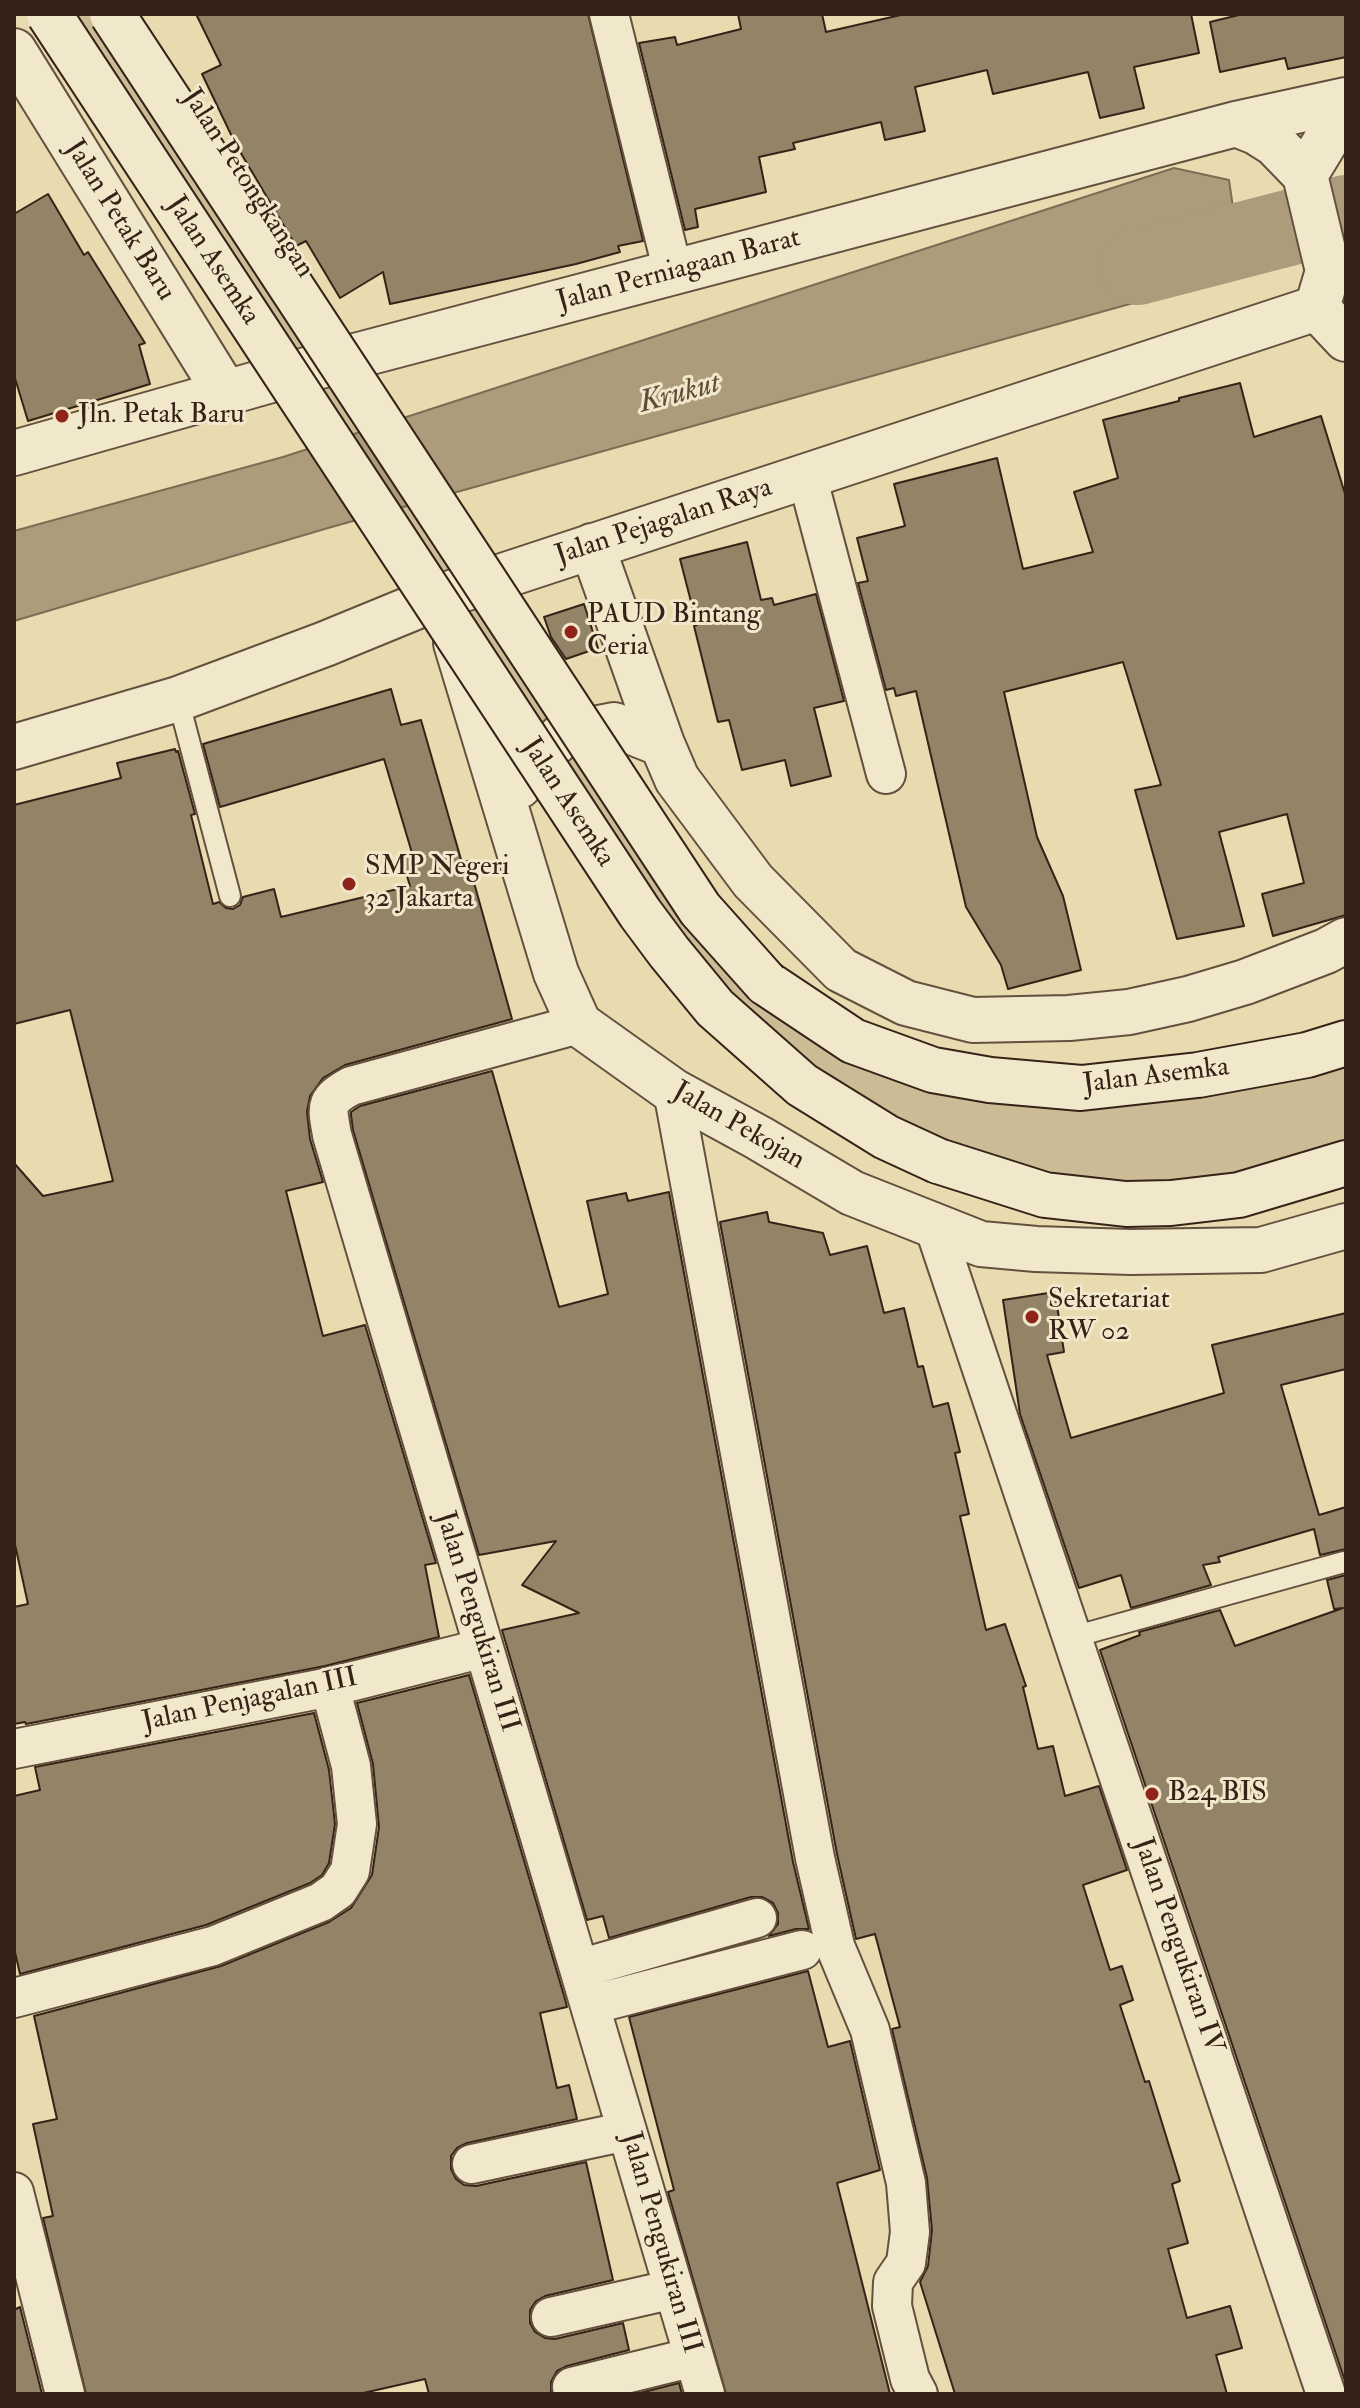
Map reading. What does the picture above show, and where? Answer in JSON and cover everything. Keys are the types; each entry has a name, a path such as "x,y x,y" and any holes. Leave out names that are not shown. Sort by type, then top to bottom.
{"street":[{"name":"Jalan Asemka","path":"49,14 640,913 715,1008 737,1028 802,1085 886,1137 960,1169 1045,1195 1126,1204 1171,1203 1239,1195 1346,1163"},
{"name":"Jalan Asemka","path":"112,14 700,909 766,983 853,1041 933,1070 990,1080 1081,1088 1198,1075 1326,1049"},
{"name":"Jalan Petongkangan","path":"135,14 359,355"},
{"path":"609,14 673,272"},
{"name":"Jalan Petak Baru","path":"14,51 225,392"},
{"name":"Jalan Perniagaan Barat","path":"14,453 359,355 1236,124 1346,100"},
{"path":"1307,180 1333,129 1346,117"},
{"path":"1236,124 1275,144 1307,180 1330,306"},
{"name":"Jalan Pejagalan Raya","path":"14,747 178,699 442,596 1330,306"},
{"path":"807,476 886,774"},
{"path":"592,546 677,779 753,881 841,970 906,1003 973,1020 1069,1018 1129,1012 1188,999 1245,982 1326,951 1346,940"},
{"path":"442,596 556,973 579,1024"},
{"path":"509,819 525,769 563,735 614,725 662,744"},
{"path":"1326,1049 1346,1019"},
{"name":"Jalan Pekojan","path":"579,1024 673,1091 852,1193 981,1244 1131,1252 1261,1250 1346,1226"},
{"name":"Jalan Pengukiran III","path":"579,1024 351,1086 334,1095 329,1105 332,1135 705,2394"},
{"path":"673,1091 815,1858 835,1946 870,2030 906,2183 910,2232 906,2263 893,2282 892,2306 910,2379 918,2394"},
{"name":"Jalan Pengukiran IV","path":"934,1226 1326,2394"},
{"name":"Jalan Penjagalan III","path":"14,1749 330,1687 484,1648"},
{"path":"14,1998 213,1946 321,1902 338,1890 350,1871 357,1824 351,1766 330,1687"},
{"path":"579,1969 757,1918"},
{"path":"590,2005 802,1950"},
{"path":"472,2164 627,2131"},
{"path":"14,2192 65,2394"},
{"path":"551,2317 674,2289"},
{"path":"572,2387 694,2357"}],"lane":[{"path":"178,699 230,896"},
{"path":"1073,1637 1344,1562"}],"shaded area":[{"path":"49,14 112,14 766,983 990,1080 1346,1043 1346,1163 1239,1195 938,1161 715,1008"}],"water":[{"path":"1174,168 1229,180 1241,263 1212,281 328,528 14,621 14,531 283,457"}],"building":[{"path":"196,14 588,14 643,241 618,246 620,252 576,264 390,304 383,272 340,298 306,241 296,246 236,145 202,74 221,65"},
{"path":"738,14 822,14 826,32 905,14 1191,14 1199,53 1134,67 1144,108 1100,118 1088,72 993,94 987,70 915,87 925,131 885,140 881,122 793,143 795,149 759,157 766,192 695,209 698,227 685,230 639,43 675,37 677,45 741,29"},
{"path":"1243,14 1346,14 1346,57 1288,69 1285,58 1220,72 1210,22"},
{"path":"48,194 84,255 88,252 145,343 139,345 150,384 28,421 14,375 14,214"},
{"path":"1240,383 1254,437 1321,416 1346,497 1346,915 1273,936 1262,894 1304,883 1287,814 1219,832 1244,926 1177,939 1135,790 1161,785 1123,662 1004,692 1037,837 1063,896 1081,970 1008,989 1001,965 966,907 916,691 896,696 894,688 886,690 858,583 868,581 857,538 905,526 894,484 997,458 1023,569 1093,552 1074,492 1118,478 1103,420"},
{"path":"747,542 761,600 772,598 774,605 816,594 844,701 814,708 831,776 791,786 785,760 742,770 729,720 718,722 680,559"},
{"name":"PAUD Bintang Ceria","path":"584,604 598,648 566,659 551,637 544,617"},
{"path":"391,689 401,725 421,720 462,863 468,861 512,1019 345,1065 323,1078 310,1096 307,1112 310,1139 323,1182 286,1191 323,1336 365,1325 436,1563 425,1565 439,1637 325,1666 14,1724 14,1607 28,1604 14,1540 14,1163 43,1196 113,1181 70,1010 14,1024 14,805 121,778 117,763 175,749 195,814 191,815 213,904 219,902 233,909 240,905 243,897 274,889 281,917 410,886 401,856 412,853 384,759 220,807 203,744"},
{"path":"492,1071 559,1307 608,1294 587,1201 626,1193 628,1201 669,1192 793,1862 809,1929 769,1936 778,1924 778,1913 773,1903 762,1897 751,1897 609,1938 603,1916 587,1920 502,1630 579,1613 522,1585 556,1541 479,1555 351,1115 360,1106"},
{"path":"767,1212 769,1222 823,1233 830,1255 867,1246 884,1313 904,1308 918,1367 923,1366 933,1407 948,1403 960,1452 955,1453 969,1514 960,1516 986,1630 1005,1624 1026,1686 1023,1687 1038,1749 1053,1746 1065,1796 1099,1786 1127,1870 1083,1885 1110,1970 1122,1966 1133,2000 1120,2005 1145,2082 1149,2081 1180,2181 1172,2184 1188,2243 1168,2249 1187,2318 1230,2306 1242,2348 1216,2355 1227,2394 955,2394 920,2282 928,2266 932,2230 927,2178 892,2029 900,2027 875,1934 856,1939 837,1854 720,1222"},
{"path":"1055,1292 1064,1352 1047,1355 1071,1438 1224,1393 1212,1345 1346,1313 1346,1369 1281,1385 1319,1515 1346,1507 1346,1549 1320,1555 1314,1529 1218,1557 1220,1562 1203,1565 1211,1585 1131,1608 1121,1575 1079,1588 1020,1414 1003,1300"},
{"path":"1346,1575 1346,2384 1100,1650 1140,1635 1139,1632 1220,1610 1235,1646 1343,1608 1334,1609 1327,1580"},
{"path":"469,1675 567,2007 540,2013 557,2088 569,2085 577,2119 467,2143 457,2148 451,2156 451,2169 456,2179 464,2185 476,2186 586,2162 613,2280 545,2296 536,2301 530,2310 530,2323 535,2332 555,2339 623,2323 629,2350 557,2371 551,2382 551,2394 429,2394 425,2379 359,2394 86,2394 43,2218 53,2216 33,2124 57,2119 34,2016 221,1966 329,1922 351,1908 372,1875 379,1827 373,1764 357,1703"},
{"path":"314,1713 329,1770 335,1824 329,1863 322,1875 310,1883 206,1925 20,1974 14,1948 14,1796 40,1790 35,1767"},
{"path":"808,1971 828,2047 850,2041 880,2170 837,2183 890,2394 726,2394 668,2192 674,2190 629,2017"},
{"path":"20,2307 42,2394 14,2394 14,2310"},
{"path":"679,2383 682,2394 636,2394"}],"waterway":[{"name":"Krukut","path":"1138,267 1346,213"}],"place":[{"name":"Jln. Petak Baru","path":"62,416"},
{"name":"PAUD Bintang Ceria","path":"571,632"},
{"name":"SMP Negeri 32 Jakarta","path":"349,884"},
{"name":"Sekretariat RW 02","path":"1032,1317"},
{"name":"B24 BIS","path":"1152,1794"}]}
